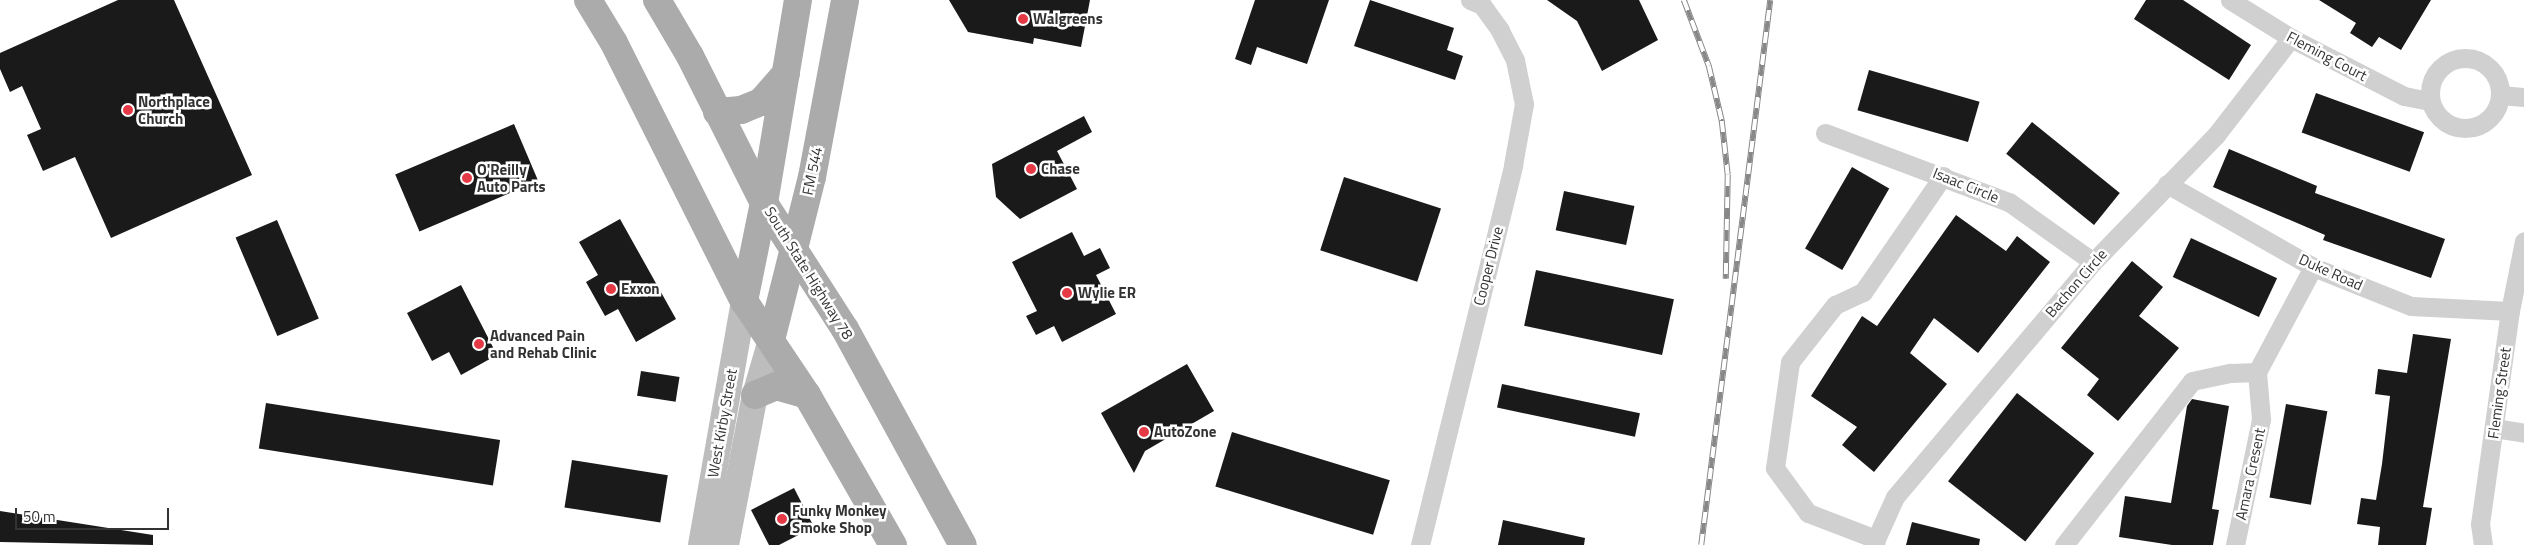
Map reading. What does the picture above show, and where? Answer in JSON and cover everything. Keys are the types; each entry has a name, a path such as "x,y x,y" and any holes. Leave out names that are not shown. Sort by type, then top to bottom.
{"main road":[{"path":"588,0 614,43 744,301 807,395 893,545"},
{"name":"South State Highway 78","path":"657,0 690,56 764,202 845,329 963,545"},
{"path":"744,301 764,202 798,0"},
{"name":"FM 544","path":"770,340 812,177 845,0"},
{"path":"717,112 741,110 761,102 786,72"},
{"name":"West Kirby Street","path":"701,545 744,301"},
{"name":"West Kirby Street","path":"726,545 755,395 770,340"},
{"path":"755,395 776,386 807,395"}],"street":[{"name":"Cooper Drive","path":"1420,545 1513,165 1524,104 1515,60 1500,30 1482,5 1470,0"},
{"name":"Fleming Court","path":"2230,0 2291,38 2404,96 2430,101"},
{"name":"Bachon Circle","path":"1943,176 1863,292 1835,305 1790,362 1775,468 1808,514 1876,542 1895,496 2093,262 2216,135 2291,38"},
{"path":"2466,57 2478,59 2493,71 2500,95 2496,109 2489,119 2471,128 2447,124 2435,112 2430,101 2433,76 2445,63 2466,57"},
{"path":"2500,95 2524,97"},
{"name":"Isaac Circle","path":"1825,133 2009,202 2093,262"},
{"name":"Duke Road","path":"2167,184 2313,267 2411,306 2510,311"},
{"name":"Fleming Street","path":"2482,545 2480,524 2510,311 2524,241"},
{"path":"2064,545 2192,382 2230,373 2257,372 2313,267"},
{"name":"Amara Cresent","path":"2235,545 2261,419 2257,372"},
{"path":"2494,428 2524,432"}],"building":[{"name":"Northplace Church","path":"118,0 174,0 252,175 111,238 75,157 43,171 27,135 41,129 22,86 10,92 0,69 0,53"},
{"name":"Walgreens","path":"949,0 1090,0 1081,47 1034,38 1033,44 968,32"},
{"path":"1255,0 1329,0 1307,64 1257,47 1251,65 1235,59"},
{"path":"1370,0 1454,28 1447,50 1463,56 1455,80 1354,46"},
{"path":"1547,0 1639,0 1658,40 1602,71 1577,21"},
{"path":"2146,0 2183,0 2251,45 2229,80 2134,19"},
{"path":"2319,0 2431,0 2401,50 2379,37 2372,47 2350,33 2356,23"},
{"path":"1869,70 1980,102 1968,142 1857,110"},
{"path":"2316,93 2424,132 2410,172 2302,132"},
{"name":"Chase","path":"1084,116 1092,132 1057,151 1077,189 1020,219 996,197 992,164"},
{"path":"2032,122 2120,193 2094,225 2006,154"},
{"name":"O'Reilly Auto Parts","path":"514,124 538,181 419,231 395,174"},
{"path":"2229,149 2317,186 2315,193 2445,239 2431,278 2323,240 2325,235 2213,187"},
{"path":"1852,167 1889,188 1842,270 1805,248"},
{"path":"1344,177 1441,209 1417,282 1320,250"},
{"path":"1564,191 1634,206 1626,245 1556,230"},
{"path":"1956,215 2006,251 2017,236 2050,262 1978,353 1934,318 1910,353 1947,384 1874,472 1842,445 1857,427 1811,396 1862,316 1877,326"},
{"path":"620,219 676,319 636,342 618,309 605,316 586,282 598,275 579,242"},
{"path":"277,220 319,318 277,336 236,238"},
{"name":"Wylie ER","path":"1072,232 1084,256 1100,248 1110,268 1096,275 1116,314 1062,342 1054,326 1036,335 1026,316 1037,311 1012,262"},
{"path":"2191,238 2277,278 2259,317 2173,277"},
{"path":"2132,261 2163,287 2139,316 2179,348 2118,421 2087,395 2099,379 2061,348"},
{"path":"1536,270 1674,299 1662,355 1524,326"},
{"path":"461,285 497,355 461,375 449,352 432,361 407,313"},
{"path":"2413,334 2451,339 2423,507 2432,508 2426,545 2378,545 2380,527 2357,524 2361,498 2376,500 2382,464 2390,396 2375,394 2378,369 2407,373"},
{"name":"AutoZone","path":"1187,364 1214,411 1145,451 1134,473 1101,413"},
{"path":"641,371 680,377 676,402 637,396"},
{"path":"1502,384 1640,413 1635,437 1497,407"},
{"path":"2017,393 2094,453 2025,542 1948,481"},
{"path":"2192,399 2229,406 2212,509 2219,510 2213,545 2172,545 2119,537 2125,496 2171,503 2187,406"},
{"path":"266,403 500,440 493,486 259,448"},
{"path":"2286,404 2327,411 2311,505 2270,498"},
{"path":"1232,432 1390,480 1373,535 1215,487"},
{"path":"572,460 668,475 660,523 564,507"},
{"name":"Funky Monkey Smoke Shop","path":"794,488 814,527 779,545 769,545 751,510"},
{"path":"0,511 153,535 153,545 0,542"},
{"path":"1503,520 1585,538 1584,545 1498,545"},
{"path":"1912,522 1980,539 1979,545 1906,545"}],"railway":[{"path":"1684,0 1709,66 1722,121 1728,175 1726,279"},
{"path":"1701,545 1770,0"}],"place":[{"name":"Walgreens","path":"1023,19"},
{"name":"Northplace Church","path":"128,110"},
{"name":"Chase","path":"1031,169"},
{"name":"O'Reilly Auto Parts","path":"467,178"},
{"name":"Exxon","path":"611,289"},
{"name":"Wylie ER","path":"1067,293"},
{"name":"Advanced Pain and Rehab Clinic","path":"479,344"},
{"name":"AutoZone","path":"1144,432"},
{"name":"Funky Monkey Smoke Shop","path":"782,519"}]}
